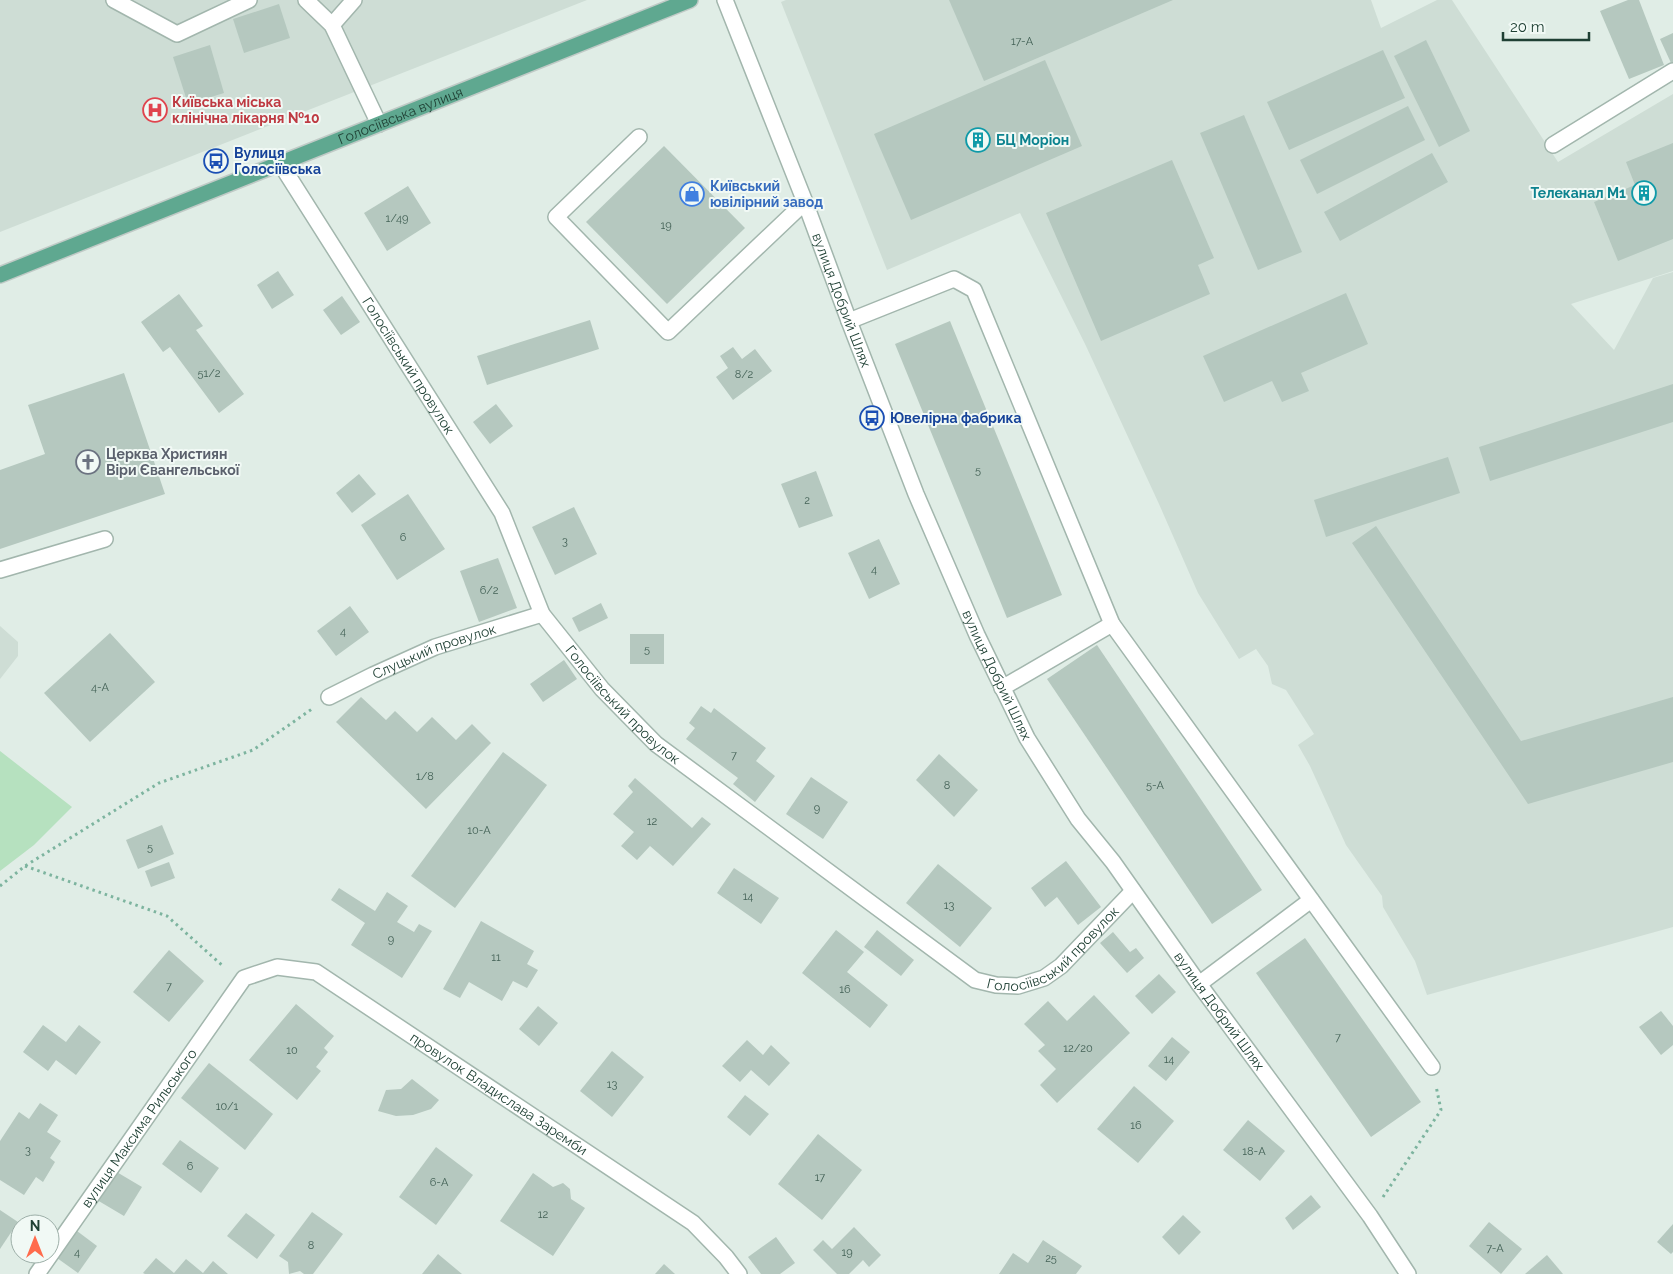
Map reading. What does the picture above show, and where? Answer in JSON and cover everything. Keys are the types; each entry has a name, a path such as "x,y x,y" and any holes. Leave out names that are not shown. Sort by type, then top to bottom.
{"main road":[{"name":"Голосіївська вулиця","path":"2,270 380,124 690,0"}],"street":[{"path":"114,0 177,34 249,0"},
{"path":"306,0 332,25 380,124"},
{"path":"332,25 354,0"},
{"name":"вулиця Добрий Шлях","path":"725,0 806,202 849,321 916,494 977,635 1027,738 1078,819 1113,862 1199,984 1370,1216 1408,1274"},
{"path":"1553,145 1673,71"},
{"path":"639,137 556,217 668,332 806,202"},
{"name":"Голосіївський провулок","path":"280,163 502,513 542,614 602,689 656,744 975,980 996,985 1018,986 1044,978 1061,966 1134,891"},
{"path":"849,321 954,279 974,290 1112,624 1432,1068"},
{"path":"0,570 106,539"},
{"name":"Слуцький провулок","path":"329,698 373,675 435,647 542,614"},
{"path":"1002,688 1112,624"},
{"path":"1199,984 1311,900"},
{"name":"провулок Владислава Заремби","path":"240,984 244,978 277,967 316,972 693,1223 726,1257 738,1274"},
{"name":"вулиця Максима Рильського","path":"37,1274 240,984"}],"path":[{"path":"0,886 25,866 160,783 252,750 329,698"},
{"path":"25,866 167,916 216,959"},
{"path":"1370,1216 1441,1110 1432,1068"}],"shaded area":[{"name":"Київська міська клінічна лікарня №10","path":"0,0 587,0 0,232"},
{"path":"786,0 1371,0 1381,28 1437,0 1452,0 1558,162 1673,94 1673,271 1571,304 1614,350 1653,278 1673,272 1673,927 1427,995 1415,961 1383,907 1382,896 1346,845 1310,766 1298,745 1314,734 1286,690 1272,684 1268,666 1256,649 1239,659 1198,593 1086,346 1020,213 887,270 781,2"},
{"path":"0,626 18,642 18,656 0,679"}],"green space":[{"path":"0,751 72,807 34,845 0,871"}],"building":[{"path":"949,0 1173,0 984,81"},
{"path":"1628,0 1639,0 1664,65 1629,79 1600,11"},
{"path":"279,4 290,38 244,53 233,19"},
{"path":"1673,33 1673,62 1671,63 1660,39"},
{"path":"1426,40 1470,131 1439,147 1394,56"},
{"path":"210,45 224,93 188,104 173,57"},
{"path":"1383,50 1405,98 1289,150 1267,102"},
{"name":"БЦ Моріон","path":"1045,60 1082,146 911,220 874,134"},
{"path":"1408,106 1425,140 1317,194 1300,160"},
{"path":"1244,115 1302,252 1258,270 1200,133"},
{"name":"Телеканал М1","path":"1673,143 1673,239 1618,261 1594,202 1635,185 1626,162"},
{"path":"664,146 745,228 667,304 586,222"},
{"path":"1432,153 1448,182 1340,241 1324,212"},
{"path":"1172,160 1214,258 1198,265 1210,294 1101,341 1046,213"},
{"path":"408,186 431,223 387,251 364,213"},
{"path":"278,271 294,295 272,309 257,285"},
{"path":"1346,293 1368,344 1301,373 1309,391 1282,402 1272,381 1224,402 1203,356"},
{"path":"179,294 203,326 196,330 244,394 219,413 170,347 163,352 141,322"},
{"path":"342,296 360,322 341,335 323,310"},
{"path":"590,320 599,349 487,385 477,356"},
{"path":"950,321 1062,595 1007,618 895,344"},
{"path":"733,347 742,359 755,349 772,371 733,400 716,377 728,368 720,356"},
{"name":"Церква Християн Віри Євангельської","path":"124,373 165,494 0,549 0,470 45,454 28,405"},
{"path":"1673,384 1673,422 1490,481 1479,447"},
{"path":"496,404 513,426 490,444 473,422"},
{"path":"1448,457 1460,493 1326,537 1314,500"},
{"path":"816,471 833,516 799,528 781,484"},
{"path":"359,474 376,494 352,513 336,493"},
{"path":"408,494 445,549 397,580 361,525"},
{"path":"574,507 597,554 555,575 532,527"},
{"path":"1376,526 1521,741 1673,697 1673,762 1528,804 1352,543"},
{"path":"879,539 900,584 869,599 848,553"},
{"path":"498,558 517,608 479,622 460,571"},
{"path":"601,603 608,618 579,632 572,618"},
{"path":"350,606 369,632 336,656 317,631"},
{"path":"110,633 155,682 90,742 44,693"},
{"path":"630,634 664,634 664,664 630,664"},
{"path":"1097,645 1262,890 1212,924 1047,679"},
{"path":"564,660 577,679 543,702 530,684"},
{"path":"361,697 386,720 395,711 417,732 432,717 456,740 472,724 491,743 426,809 336,722"},
{"path":"701,706 711,713 714,708 766,748 756,761 775,776 755,802 733,784 738,778 686,739 695,728 689,723"},
{"path":"503,752 547,785 455,908 411,876"},
{"path":"939,754 978,790 954,817 916,780"},
{"path":"811,777 848,802 823,839 786,814"},
{"path":"635,778 692,828 702,817 711,824 673,866 650,846 637,860 621,846 634,832 613,814 633,792 628,786"},
{"path":"162,825 174,854 138,869 126,840"},
{"path":"1066,861 1101,907 1078,925 1057,897 1045,907 1031,888"},
{"path":"169,862 175,878 151,887 145,871"},
{"path":"938,864 992,908 960,947 906,903"},
{"path":"734,868 779,898 761,924 717,893"},
{"path":"339,888 375,911 387,892 408,906 397,922 414,932 419,924 432,931 402,978 351,945 365,923 331,900"},
{"path":"481,921 534,951 527,964 538,970 527,988 513,981 502,1001 469,982 460,998 443,989"},
{"path":"836,930 864,952 847,972 888,1005 870,1028 802,973"},
{"path":"877,930 914,960 901,976 864,947"},
{"path":"1113,932 1130,952 1136,948 1144,958 1127,973 1100,943"},
{"path":"1305,938 1421,1102 1371,1137 1256,973"},
{"path":"169,950 204,981 169,1022 133,992"},
{"path":"1159,974 1176,992 1152,1014 1135,996"},
{"path":"1094,995 1130,1033 1057,1103 1040,1085 1056,1069 1038,1051 1045,1045 1024,1024 1048,1001 1067,1021"},
{"path":"296,1004 334,1036 324,1048 328,1052 316,1067 321,1071 297,1100 249,1060"},
{"path":"538,1006 558,1023 539,1046 519,1029"},
{"path":"1661,1011 1673,1026 1673,1045 1661,1055 1639,1027"},
{"path":"43,1025 66,1042 79,1025 101,1042 76,1075 56,1060 48,1071 23,1052"},
{"path":"1172,1037 1190,1052 1166,1081 1148,1066"},
{"path":"747,1040 763,1055 771,1045 790,1063 769,1086 751,1070 740,1082 722,1066"},
{"path":"612,1051 644,1077 612,1117 580,1091"},
{"path":"209,1063 273,1114 245,1150 181,1098"},
{"path":"412,1079 439,1100 431,1109 413,1115 396,1116 378,1111 386,1090 401,1089"},
{"path":"1134,1086 1174,1121 1138,1163 1097,1129"},
{"path":"745,1095 769,1114 750,1136 727,1117"},
{"path":"40,1103 58,1115 47,1132 61,1141 50,1158 55,1162 43,1182 36,1177 24,1195 0,1180 0,1141 19,1112 29,1119"},
{"path":"1248,1120 1285,1151 1260,1181 1223,1150"},
{"path":"818,1134 862,1170 822,1220 778,1184"},
{"path":"180,1140 219,1168 201,1193 162,1164"},
{"path":"436,1147 473,1175 436,1225 399,1197"},
{"path":"115,1171 142,1187 124,1216 97,1200"},
{"path":"533,1173 553,1187 563,1183 570,1189 571,1199 585,1208 553,1256 500,1221"},
{"path":"1311,1195 1321,1207 1293,1230 1285,1218"},
{"path":"0,1210 10,1217 10,1234 0,1249"},
{"path":"312,1212 343,1234 313,1274 304,1274 300,1271 289,1274 288,1262 279,1256"},
{"path":"246,1213 275,1235 257,1259 227,1236"},
{"path":"1183,1215 1201,1232 1179,1255 1162,1237"},
{"path":"1489,1222 1522,1249 1501,1274 1469,1246"},
{"path":"1673,1224 1673,1252 1671,1254 1657,1242"},
{"path":"854,1227 881,1255 869,1267 863,1260 849,1274 837,1274 813,1250 823,1240 832,1249"},
{"path":"77,1231 97,1246 78,1273 60,1260 60,1254"},
{"path":"776,1237 795,1263 780,1274 761,1274 748,1257"},
{"path":"1043,1240 1082,1266 1076,1274 999,1274 1013,1253 1028,1263"},
{"path":"438,1254 462,1274 422,1274"},
{"path":"1547,1255 1563,1274 1525,1274"},
{"path":"156,1258 174,1273 186,1259 203,1273 213,1261 228,1274 143,1273"},
{"path":"664,1264 675,1274 655,1274"}],"place":[{"name":"Київська міська клінічна лікарня №10","path":"155,110"},
{"name":"БЦ Моріон","path":"978,140"},
{"name":"Вулиця Голосіївська","path":"216,161"},
{"name":"Телеканал М1","path":"1644,193"},
{"name":"Київський ювілірний завод","path":"692,194"},
{"name":"Ювелірна фабрика","path":"872,418"},
{"name":"Церква Християн Віри Євангельської","path":"88,462"}]}
